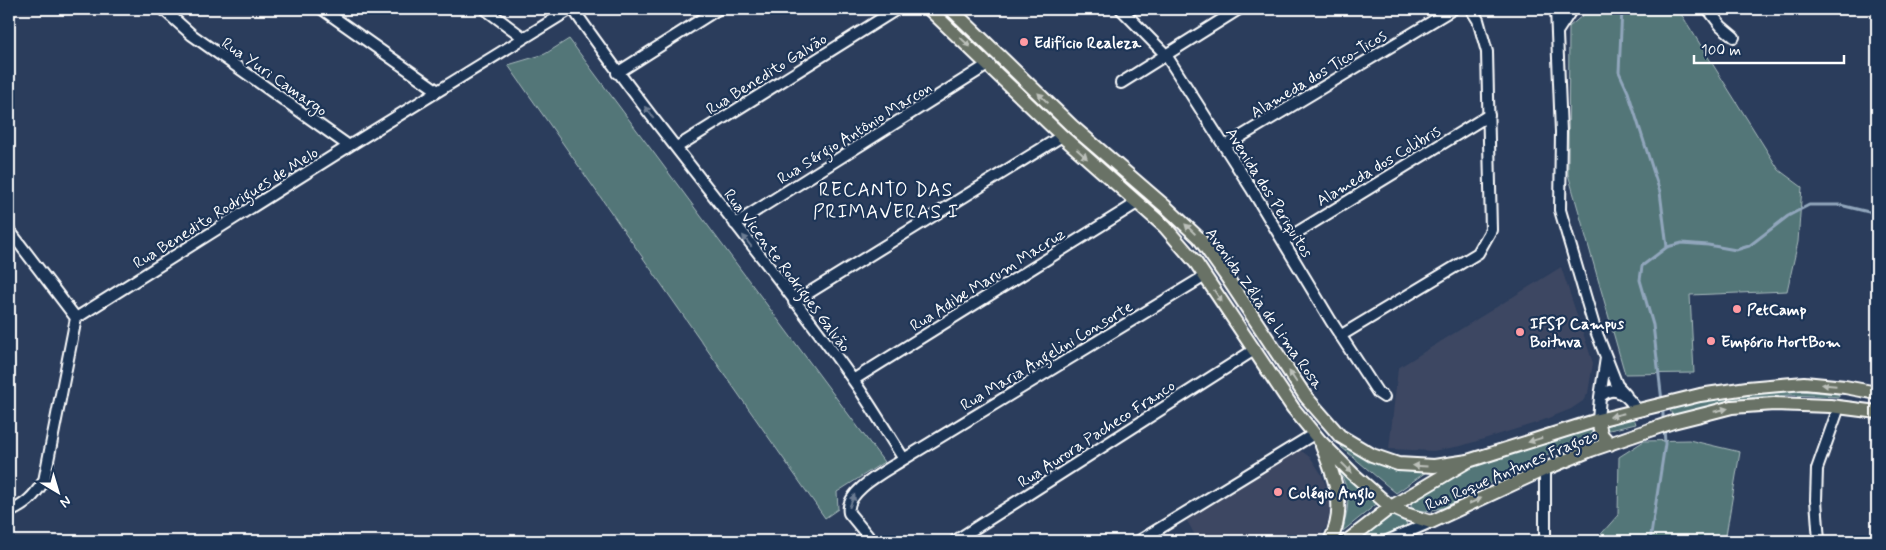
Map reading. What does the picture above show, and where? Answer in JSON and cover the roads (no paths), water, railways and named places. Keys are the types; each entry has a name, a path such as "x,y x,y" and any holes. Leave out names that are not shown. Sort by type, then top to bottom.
{"main road":[{"name":"Avenida Zélia de Lima Rosa","path":"929,9 989,64 1062,136 1165,228 1196,263 1293,408 1317,437 1353,474 1391,507 1431,522"},
{"name":"Avenida Zélia de Lima Rosa","path":"951,9 1072,126 1166,206 1199,238 1306,397 1340,436 1372,455 1398,464 1434,466 1468,461"},
{"name":"Rua Roque Antunes Fragozo","path":"1347,541 1391,507 1468,461 1598,420 1723,391 1804,383 1845,387 1877,393"},
{"name":"Rua Roque Antunes Fragozo","path":"1431,522 1545,469 1673,422 1732,408 1774,404 1839,407 1877,412"},
{"path":"1641,410 1644,432"},
{"path":"1598,420 1601,434 1610,444"},
{"name":"Avenida Zélia de Lima Rosa","path":"1317,437 1335,480 1339,499 1338,520 1330,541"}],"street":[{"name":"Rua Yuri Camargo","path":"163,9 192,35 349,146"},
{"path":"322,9 438,91"},
{"path":"485,9 524,38"},
{"name":"Rua Benedito Rodrigues de Melo","path":"76,318 349,146 572,9"},
{"name":"Rua Vicente Rodrigues Galvão","path":"572,9 617,73 677,147 853,380 904,459"},
{"path":"617,73 718,9"},
{"name":"Rua Benedito Galvão","path":"677,147 897,9"},
{"name":"Avenida dos Periquitos","path":"1121,9 1166,54 1225,146 1340,336 1378,393 1384,397"},
{"path":"1121,83 1239,9"},
{"name":"Alameda dos Tico-Ticos","path":"1225,146 1453,9"},
{"path":"1340,336 1478,253 1491,230 1487,52 1478,20 1471,9"},
{"path":"1556,9 1561,132 1560,210 1594,326 1617,385 1641,410"},
{"path":"1557,32 1572,9"},
{"path":"1708,9 1721,26 1734,37"},
{"name":"Rua Sérgio Antônio Marcon","path":"734,224 989,64"},
{"name":"Alameda dos Colibris","path":"1283,241 1489,115"},
{"path":"794,302 1062,136"},
{"name":"Rua Adibe Marum Macruz","path":"853,380 1137,203"},
{"path":"9,230 76,318 44,481 33,498 9,512"},
{"name":"Rua Maria Angelini Consorte","path":"904,459 1205,276"},
{"name":"Rua Aurora Pacheco Franco","path":"955,541 1254,350"},
{"path":"1598,420 1606,357"},
{"path":"1600,397 1602,394 1616,390 1626,395"},
{"path":"1819,541 1816,500 1817,469 1839,407"},
{"path":"1139,541 1317,437"},
{"path":"872,541 849,513 848,508 851,499 858,490 904,459"},
{"path":"1545,469 1545,541"},
{"name":"Rua Roque Antunes Fragozo","path":"1387,541 1431,522"}],"waterway":[{"path":"1622,9 1619,72 1628,92 1660,192 1667,247"},
{"path":"1662,401 1653,325 1640,280 1642,266 1667,247 1682,243 1736,250 1749,246 1788,216 1809,205 1840,205 1877,214"},
{"path":"1663,407 1663,421"},
{"path":"1650,541 1665,444 1664,427"}],"place":[{"name":"Edifício Realeza","path":"1024,42"},
{"name":"PetCamp","path":"1737,309"},
{"name":"IFSP Campus Boituva","path":"1520,332"},
{"name":"Empório HortBom","path":"1711,341"},
{"name":"Colégio Anglo","path":"1278,492"}],"district":[{"name":"RECANTO DAS PRIMAVERAS I","path":"886,200"}]}
